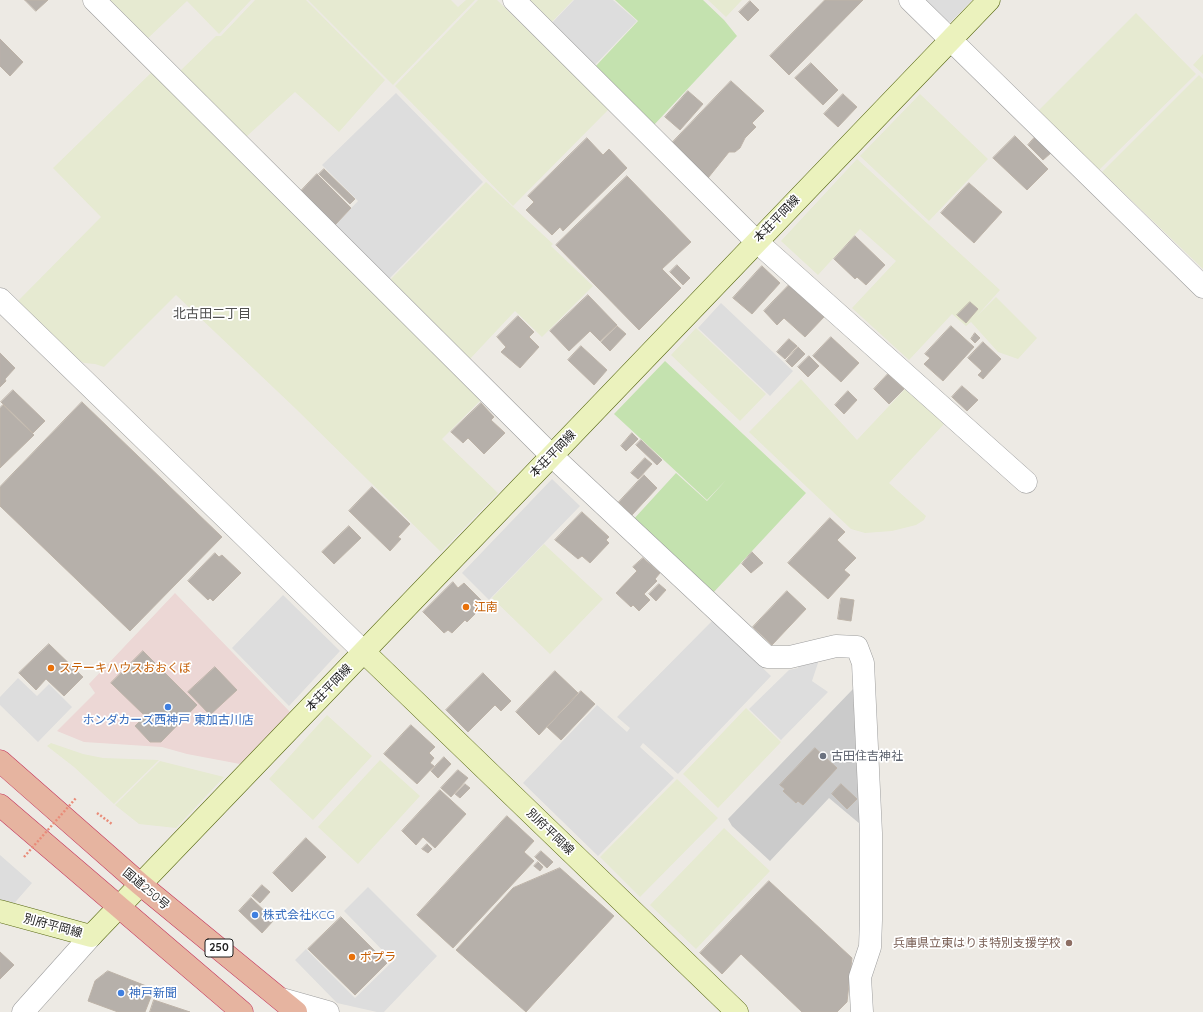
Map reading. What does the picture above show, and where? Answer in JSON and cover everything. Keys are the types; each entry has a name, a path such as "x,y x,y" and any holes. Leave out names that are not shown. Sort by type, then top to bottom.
{"highway":[{"name":"国道250号","path":"0,761 140,884 289,1006"},
{"path":"0,805 118,908 242,1012"}],"main road":[{"name":"本荘平岡線","path":"118,908 756,240 989,0"},
{"name":"別府平岡線","path":"364,652 738,1012"},
{"name":"別府平岡線","path":"0,912 91,936 118,908"}],"street":[{"path":"94,0 552,455 767,657 790,657 836,646 857,647 863,663 871,833 870,947 860,976 862,1012"},
{"path":"514,0 756,240 1026,482"},
{"path":"910,0 1203,287"},
{"path":"0,300 364,652"},
{"path":"22,1012 91,936"},
{"path":"289,1006 328,1012"}],"path":[{"path":"24,858 76,798"}],"shaded area":[{"path":"574,0 613,0 637,21 593,67 550,25"},
{"path":"919,0 972,0 951,22 939,20"},
{"path":"396,93 483,182 389,279 333,227 358,201 322,165"},
{"path":"721,303 793,371 770,396 698,328"},
{"path":"552,479 580,506 489,600 462,573"},
{"path":"175,593 292,714 240,764 187,754 162,747 84,742 57,731 95,693 89,684"},
{"path":"283,595 340,651 289,706 232,648"},
{"path":"713,620 771,676 678,774 643,743 640,747 674,778 598,856 523,783 597,705 627,732 630,728 617,717"},
{"path":"817,658 818,663 812,681 828,692 781,740 749,709 789,670 798,668 798,661"},
{"path":"18,678 37,696 49,684 72,707 38,742 0,705 0,697"},
{"name":"古田住吉神社","path":"853,689 860,824 829,798 770,861 732,826 728,819"},
{"path":"0,855 32,883 11,907 0,904"},
{"path":"368,887 437,956 384,1012 377,1012 337,1003 295,960 306,949 355,998 393,961 344,911"}],"green space":[{"path":"107,0 251,0 219,34 187,1 145,41"},
{"path":"255,0 306,0 385,80 339,132 295,92 246,137 179,72 216,36 221,36"},
{"path":"308,0 451,0 458,7 466,0 475,0 393,85"},
{"path":"478,0 497,0 609,109 513,206 395,86"},
{"path":"525,0 573,0 549,25"},
{"path":"615,0 703,0 724,20 737,36 653,126 594,68 638,21"},
{"path":"708,0 742,0 726,17"},
{"path":"1136,13 1196,74 1099,170 1038,111"},
{"path":"1203,54 1203,74 1193,65"},
{"path":"153,71 484,397 442,439 498,493 441,552 296,409 176,295 104,367 84,363 67,353 14,305 101,217 53,168"},
{"path":"1199,75 1203,79 1203,269 1102,172"},
{"path":"920,94 988,159 929,221 860,156"},
{"path":"857,159 1000,290 976,317 996,297 1037,338 1018,359 998,352 971,322 966,326 952,314 909,360 852,308 896,261 860,229 818,275 781,241"},
{"path":"486,182 553,244 551,246 593,286 542,337 515,311 469,360 390,280"},
{"path":"696,328 766,394 740,421 671,355"},
{"path":"665,361 806,493 712,594 632,521 676,473 707,501 727,479 707,500 614,414"},
{"path":"801,379 857,440 905,389 944,424 889,483 926,516 924,520 916,525 892,531 865,533 851,529 749,432"},
{"path":"544,544 603,599 550,654 492,598"},
{"path":"746,708 781,742 718,808 683,774"},
{"path":"327,715 372,756 313,820 269,779"},
{"path":"51,743 83,754 103,758 159,760 114,804 74,767 47,746"},
{"path":"380,760 420,796 358,864 318,827"},
{"path":"160,761 224,777 176,828 139,824 115,805"},
{"path":"677,779 718,818 640,897 600,857"},
{"path":"724,828 770,871 696,949 650,905"}],"building":[{"path":"25,0 48,0 36,11"},
{"path":"825,0 863,0 789,75 770,56"},
{"path":"750,1 759,10 748,21 739,12"},
{"path":"0,39 23,62 10,76 0,66"},
{"path":"811,63 838,90 823,105 795,78"},
{"path":"731,81 764,111 752,123 756,127 745,138 740,148 735,152 729,152 708,178 671,144"},
{"path":"688,91 703,104 680,130 665,117"},
{"path":"843,94 857,107 838,127 824,114"},
{"path":"1015,136 1048,169 1027,190 993,158"},
{"path":"1036,136 1052,152 1043,160 1028,145"},
{"path":"587,138 603,155 609,149 627,168 563,231 560,227 552,235 526,210 534,202 528,196"},
{"path":"324,169 355,199 350,204 319,174"},
{"path":"317,174 351,208 335,225 301,191"},
{"path":"627,176 691,242 662,269 681,288 639,330 556,245"},
{"path":"969,183 1002,212 974,243 941,213"},
{"path":"855,236 885,265 866,285 857,277 855,279 834,259"},
{"path":"677,265 690,278 683,285 670,272"},
{"path":"762,266 780,283 752,314 733,298"},
{"path":"789,285 824,317 805,337 784,318 777,325 764,311"},
{"path":"588,295 617,325 600,341 590,331 569,351 550,331"},
{"path":"970,302 978,309 966,323 957,315"},
{"path":"518,316 534,332 529,337 539,347 520,368 501,352 506,347 497,337"},
{"path":"617,326 626,334 610,351 601,342"},
{"path":"951,326 974,347 943,381 924,364 930,358 925,354"},
{"path":"975,333 980,338 975,343 971,339"},
{"path":"831,337 859,363 841,382 813,356"},
{"path":"789,339 797,346 785,359 777,352"},
{"path":"983,342 1001,359 983,379 978,375 982,371 968,358"},
{"path":"581,346 607,370 594,385 568,360"},
{"path":"798,347 805,354 792,367 786,361"},
{"path":"0,353 15,368 0,387"},
{"path":"809,356 819,366 808,377 798,367"},
{"path":"888,374 904,389 889,404 874,389"},
{"path":"962,386 978,400 967,411 952,397"},
{"path":"13,390 45,421 33,433 1,402"},
{"path":"848,391 857,400 844,414 835,405"},
{"path":"82,402 222,537 130,631 0,506 0,487"},
{"path":"481,403 494,417 491,420 505,433 484,454 468,438 463,443 451,432"},
{"path":"3,405 34,435 0,468 0,408"},
{"path":"632,433 638,439 626,451 621,446"},
{"path":"641,440 662,460 657,465 636,445"},
{"path":"645,458 652,464 638,479 631,473"},
{"path":"644,475 657,488 632,515 619,502"},
{"path":"372,487 410,524 398,537 401,539 390,551 349,511"},
{"path":"582,512 609,537 606,540 609,543 590,563 582,556 578,559 555,540"},
{"path":"830,518 845,532 837,540 856,558 844,570 850,575 828,599 788,563"},
{"path":"349,526 361,538 334,564 322,552"},
{"path":"752,552 763,563 751,573 742,564"},
{"path":"215,553 219,557 222,555 241,573 213,601 210,598 208,600 188,581"},
{"path":"643,558 660,573 655,579 657,581 644,594 650,600 639,611 633,605 631,607 616,593 637,571 633,567"},
{"path":"453,582 458,588 464,583 485,604 467,622 465,620 452,633 448,630 444,633 423,612"},
{"path":"659,584 666,590 656,601 649,594"},
{"path":"787,591 806,609 772,645 753,627"},
{"path":"841,598 854,600 851,621 838,619"},
{"path":"49,644 83,677 64,696 46,679 36,690 19,673"},
{"path":"143,651 197,705 161,742 150,742 135,726 145,716 111,683"},
{"path":"215,667 237,690 210,715 188,692"},
{"path":"555,671 578,693 539,735 516,712"},
{"path":"483,673 511,701 501,711 495,705 468,732 446,710"},
{"path":"581,691 595,704 561,740 547,727"},
{"path":"411,725 435,747 429,753 434,758 430,763 434,766 417,784 384,754"},
{"name":"古田住吉神社","path":"815,748 837,768 803,805 798,801 796,803 783,791 785,789 780,785"},
{"path":"444,757 451,764 438,778 431,771"},
{"path":"458,770 468,778 451,797 441,788"},
{"path":"465,784 470,788 460,798 455,794"},
{"path":"841,784 857,799 847,809 832,794"},
{"path":"440,790 466,814 435,848 423,837 416,845 402,831"},
{"path":"507,816 534,841 524,852 534,861 453,948 417,915"},
{"path":"306,838 326,857 292,892 273,873"},
{"path":"427,844 432,849 428,853 422,849"},
{"path":"541,851 553,862 547,868 535,857"},
{"path":"538,862 543,867 540,871 534,866"},
{"path":"560,868 614,916 526,1012 456,950 513,888"},
{"path":"769,881 852,958 847,1002 837,1012 802,1012 741,954 722,974 700,953"},
{"path":"262,885 270,892 260,903 252,896"},
{"path":"251,898 274,920 262,933 239,911"},
{"path":"341,917 387,963 355,995 308,949"},
{"path":"0,952 14,965 0,979"},
{"path":"108,971 154,989 145,1012 118,1012 88,1001 95,981"},
{"path":"154,1000 190,1012 150,1012"}],"place":[{"name":"江南","path":"466,607"},
{"name":"ステーキハウスおおくぼ","path":"51,668"},
{"name":"ホンダカーズ西神戸 東加古川店","path":"168,707"},
{"name":"古田住吉神社","path":"823,756"},
{"name":"株式会社KCG","path":"255,915"},
{"name":"兵庫県立東はりま特別支援学校","path":"1069,943"},
{"name":"ポプラ","path":"352,957"},
{"name":"神戸新聞","path":"121,993"}],"district":[{"name":"北古田二丁目","path":"212,314"}]}
